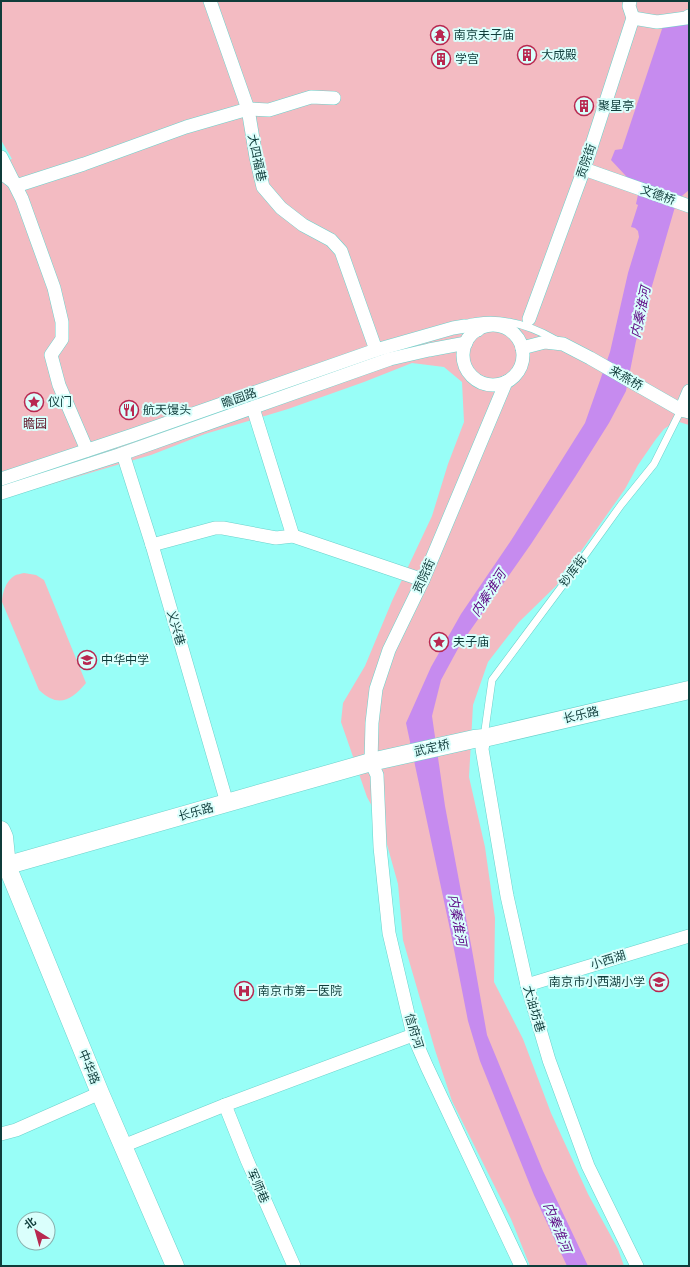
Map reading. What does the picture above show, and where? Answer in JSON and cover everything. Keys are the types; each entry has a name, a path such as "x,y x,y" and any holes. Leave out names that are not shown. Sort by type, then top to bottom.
{"main road":[{"name":"长乐路","path":"479,739 689,690"},
{"name":"武定桥","path":"391,758 479,739"},
{"name":"长乐路","path":"3,864 227,803 374,769 391,758"},
{"name":"中华路","path":"1,830 4,837 3,864 175,1266"}],"street":[{"name":"大四福巷","path":"210,1 248,109 256,157 264,187 281,208 303,225 331,240 341,251 376,350"},
{"path":"628,6 657,22 686,18 689,16"},
{"name":"贡院街","path":"529,319 584,169 628,6"},
{"path":"1,174 19,185 84,164 186,127 248,109 268,110 311,97 334,98"},
{"path":"1,157 22,199 54,288 62,322 62,339 51,355 59,385 87,450"},
{"name":"文德桥","path":"584,169 689,206"},
{"name":"瞻园路","path":"1,479 133,435 376,350 453,328 465,326 478,330"},
{"path":"487,326 505,328 512,332 518,339 522,348 523,358 520,368 514,376 506,382 496,385 486,384 476,380 469,373 464,364 463,353 466,343 478,330 487,326"},
{"path":"522,348 545,342 563,344"},
{"name":"瞻园路","path":"1,494 121,455 390,359 466,343"},
{"name":"来燕桥","path":"563,344 685,411"},
{"name":"贡院街","path":"374,769 372,723 376,690 389,650 423,580 506,382"},
{"path":"685,411 689,391"},
{"path":"253,408 293,536"},
{"path":"133,435 129,438 128,444 132,448 137,449"},
{"name":"义兴巷","path":"113,441 118,441 123,446 121,455 152,545 227,803"},
{"path":"152,545 215,528 223,528 276,538 293,536 423,580"},
{"name":"大油坊巷","path":"479,739 503,872 527,985 549,1060 588,1166 637,1266"},
{"name":"信府河","path":"374,769 389,933 413,1035 521,1266"},
{"name":"小西湖","path":"527,985 689,936"},
{"path":"123,1146 225,1105 413,1035"},
{"path":"1,1134 16,1130 100,1092"},
{"name":"军师巷","path":"225,1105 247,1160 294,1266"}],"lane":[{"path":"453,328 474,322 498,320 526,326 563,344"},
{"name":"钞库街","path":"479,739 492,680 580,562 620,505 654,464 685,411"}],"green space":[{"name":"夫子庙","path":"1,1 689,1 689,425 676,421 664,429 638,465 625,489 579,554 564,571 557,585 519,622 488,662 473,705 469,777 485,847 495,918 494,982 523,1039 551,1113 588,1194 618,1249 624,1266 530,1266 511,1219 452,1101 435,1050 403,940 398,884 381,823 367,797 341,722 343,703 365,666 392,601 432,516 448,464 464,422 462,382 444,367 412,363 288,409 205,434 151,455 1,499 1,162 12,159 1,140"},
{"path":"24,573 36,575 44,580 86,683 70,698 64,700 52,699 39,690 2,602 4,591 11,578 15,575"}],"water":[{"name":"内秦淮河","path":"689,19 689,190 677,200 636,341 626,391 609,423 575,477 531,544 460,645 441,680 432,716 445,806 487,1035 543,1171 588,1266 567,1266 534,1195 480,1061 468,1021 406,723 431,667 461,614 512,539 585,423 610,352 628,273 639,237 638,231 631,227 638,205 636,204 639,190 611,160 615,150 622,149 663,26"}],"place":[{"name":"南京夫子庙","path":"440,35"},
{"name":"大成殿","path":"527,55"},
{"name":"学宫","path":"441,59"},
{"name":"聚星亭","path":"584,106"},
{"name":"仪门","path":"34,402"},
{"name":"航天馒头","path":"129,410"},
{"name":"夫子庙","path":"439,642"},
{"name":"中华中学","path":"87,660"},
{"name":"南京市小西湖小学","path":"659,982"},
{"name":"南京市第一医院","path":"244,991"}],"park label":[{"name":"瞻园","path":"35,424"}]}
